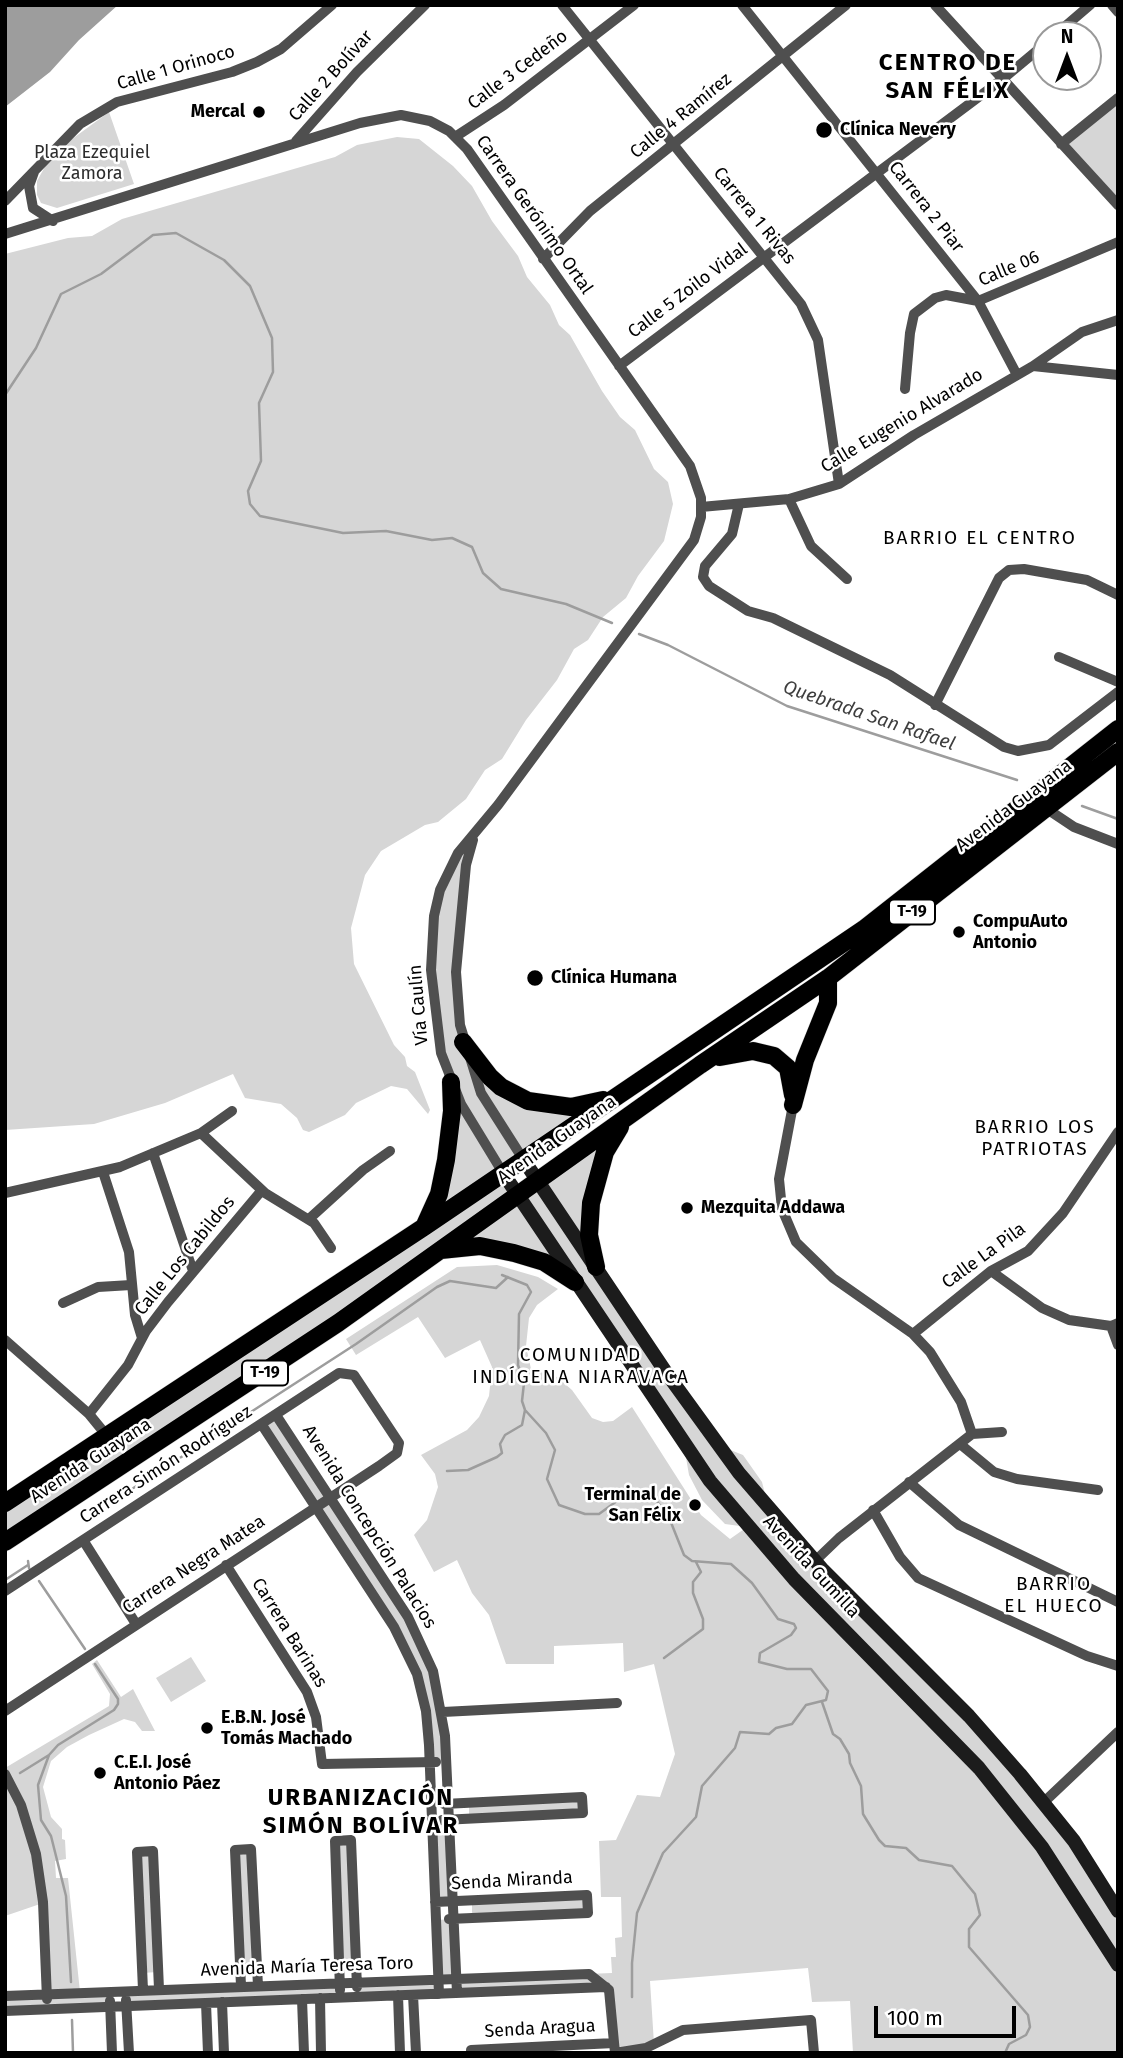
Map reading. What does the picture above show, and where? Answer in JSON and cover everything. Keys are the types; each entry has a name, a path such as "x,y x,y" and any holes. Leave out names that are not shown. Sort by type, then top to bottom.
{"highway":[{"path":"1079,759 1118,717"},
{"name":"Avenida Guayana","path":"5,1503 424,1227 863,929 1118,729"},
{"name":"Avenida Guayana","path":"5,1542 231,1396 700,1065 828,978 1044,807 1118,752"},
{"path":"1092,773 1118,757"},
{"path":"793,1105 805,1060 828,1003 828,978"},
{"path":"463,1042 501,1087 528,1101 571,1107 614,1098"},
{"path":"700,1065 742,1052 753,1051 774,1056 788,1068 793,1083 793,1105"},
{"path":"424,1227 439,1194 444,1171 451,1126 451,1082"},
{"path":"596,1267 589,1235 596,1183 610,1140 629,1115"},
{"path":"438,1251 461,1247 496,1248 544,1262 575,1282"}],"main road":[{"name":"Avenida Gumilla","path":"523,1160 718,1446 763,1503 815,1561 968,1716 1073,1841 1118,1912"},
{"name":"Avenida Gumilla","path":"503,1173 684,1446 732,1508 829,1616 979,1768 1048,1854 1118,1965"}],"street":[{"name":"Calle 1 Orinoco","path":"5,201 36,166 80,124 117,102 232,72 257,62 281,48 332,5"},
{"name":"Calle 2 Bolívar","path":"294,143 357,72 425,5"},
{"name":"Carrera 1 Rivas","path":"562,5 801,304 818,340 839,484"},
{"name":"Calle 3 Cedeño","path":"455,137 503,105 634,5"},
{"name":"Carrera 2 Piar","path":"742,5 978,301 1016,373"},
{"name":"Calle 4 Ramírez","path":"543,259 590,211 846,5"},
{"path":"935,5 1118,205"},
{"path":"1071,21 1090,5"},
{"path":"1112,5 1118,12"},
{"name":"Calle 5 Zoilo Vidal","path":"619,366 1032,55"},
{"path":"1061,144 1118,98"},
{"name":"Carrera Gerónimo Ortal","path":"5,234 370,120 401,115 430,121 455,137 467,149 690,466 700,488 701,507 694,540"},
{"path":"36,166 29,186 33,208 53,220"},
{"name":"Calle 06","path":"905,389 909,332 914,314 935,298 946,295 978,301 1118,242"},
{"path":"1032,366 1082,332 1118,320"},
{"name":"Calle Eugenio Alvarado","path":"701,507 789,499 839,484 1016,373 1032,366 1118,375"},
{"path":"789,499 811,546 847,579"},
{"path":"739,504 732,534 705,566 703,577 709,586 748,611 773,618 890,676 1004,747 1018,751 1049,745 1118,692"},
{"name":"Vía Caulín","path":"503,1173 472,1125 451,1082 441,1053 432,1000 434,916 450,865 694,540"},
{"path":"935,705 999,578 1009,570 1024,569 1087,580 1118,595"},
{"path":"1059,657 1118,682"},
{"path":"1044,807 1074,828 1118,844"},
{"name":"Vía Caulín","path":"478,830 466,865 456,972 463,1042 481,1093 523,1160"},
{"path":"793,1105 779,1179 782,1209 796,1241 833,1278 913,1334 930,1352 961,1402 972,1434"},
{"path":"5,1193 103,1172 201,1133 232,1111"},
{"name":"Calle La Pila","path":"913,1334 991,1271 1028,1251 1063,1213 1118,1132"},
{"path":"201,1133 262,1190 309,1219 331,1248"},
{"path":"309,1219 363,1170 390,1151"},
{"path":"153,1153 193,1271"},
{"path":"103,1172 129,1252 135,1315 142,1338"},
{"name":"Calle Los Cabildos","path":"89,1413 128,1365 142,1338 193,1271 262,1190"},
{"path":"991,1271 1042,1308 1069,1320 1114,1324 1118,1345"},
{"path":"63,1303 98,1287 131,1285"},
{"path":"5,1340 89,1413 107,1436"},
{"name":"Carrera Simón Rodríguez","path":"5,1591 339,1373 354,1375 399,1447"},
{"name":"Avenida Concepción Palacios","path":"276,1415 414,1627 433,1671 443,1712 457,1993"},
{"name":"Avenida Concepción Palacios","path":"262,1425 408,1652 426,1711 439,1994"},
{"path":"815,1561 873,1510 972,1434 1002,1432"},
{"path":"960,1444 994,1472 1017,1479 1098,1490"},
{"name":"Carrera Negra Matea","path":"5,1711 393,1456 399,1447"},
{"path":"909,1482 959,1525 1118,1602"},
{"path":"873,1510 900,1557 918,1578 1087,1656 1118,1666"},
{"path":"83,1540 136,1624"},
{"name":"Carrera Barinas","path":"226,1565 307,1692 316,1717 321,1764 430,1762"},
{"path":"443,1712 617,1703"},
{"path":"1043,1803 1118,1732"},
{"path":"430,1762 446,1761"},
{"path":"5,1774 24,1813 36,1854 43,1902 48,2009"},
{"path":"432,1804 582,1797 583,1813 432,1821"},
{"path":"341,1997 335,1841 351,1840 357,1997"},
{"path":"241,1986 235,1850 251,1849 258,1986"},
{"path":"143,1990 136,1852 153,1851 159,1989"},
{"name":"Senda Miranda","path":"435,1902 587,1895 588,1913 436,1920"},
{"name":"Avenida María Teresa Toro","path":"5,1996 591,1974 606,1987"},
{"path":"606,1987 615,2048"},
{"name":"Avenida María Teresa Toro","path":"5,2011 606,1987"},
{"path":"126,1990 128,2053"},
{"path":"109,1991 112,2053"},
{"path":"398,1995 400,2053"},
{"path":"413,1995 416,2053"},
{"path":"320,1998 321,2053"},
{"path":"302,1999 304,2053"},
{"path":"222,2002 225,2053"},
{"path":"206,2003 208,2053"},
{"name":"Senda Aragua","path":"471,2053 471,2050 646,2048 683,2029 811,2020 814,2053"}],"green space":[{"path":"1118,102 1118,200 1066,144"},
{"name":"Plaza Ezequiel Zamora","path":"109,112 134,184 57,208 41,203 37,195 37,181 47,163 64,145"},
{"path":"397,137 419,139 453,166 472,186 492,221 518,256 527,277 550,305 559,325 570,335 602,391 620,417 635,430 654,469 668,482 673,504 664,541 638,576 626,598 603,617 588,640 574,649 557,680 526,720 502,759 485,770 466,799 438,822 425,825 381,851 365,875 351,928 354,964 394,1045 405,1057 407,1066 415,1072 430,1110 428,1114 407,1089 391,1086 356,1103 345,1115 309,1132 303,1130 297,1118 281,1104 245,1098 233,1074 165,1103 94,1124 5,1130 5,254 68,238 92,236 122,219 335,157 357,145"},
{"path":"469,850 456,955 463,1042 528,1101 613,1098 504,1172 517,1194 610,1141 591,1250 718,1445 743,1455 762,1482 769,1510 991,1741 1118,1911 1118,2053 853,2053 850,2001 812,2002 808,1968 650,1981 654,2044 615,2053 612,1988 457,1993 456,1979 438,1980 439,1994 357,1997 357,1982 438,1979 436,1920 454,1919 457,1979 612,1973 611,1957 616,1957 615,1938 622,1937 621,1897 601,1897 599,1841 616,1840 637,1795 660,1797 675,1754 654,1664 624,1672 623,1643 554,1646 554,1664 506,1664 489,1615 472,1593 457,1560 434,1572 414,1535 427,1520 438,1487 435,1474 421,1455 467,1430 479,1417 489,1396 492,1367 480,1340 445,1358 418,1317 356,1355 346,1339 457,1267 497,1265 538,1277 558,1289 537,1305 529,1318 526,1346 531,1369 557,1377 572,1390 592,1418 603,1422 613,1421 632,1407 701,1515 730,1539 747,1527 725,1524 702,1500 689,1475 684,1446 575,1282 556,1269 450,1248 5,1542 5,1503 424,1227 452,1111 437,1037 434,916 450,865"},
{"path":"276,1415 424,1648 446,1761 430,1762 413,1664 262,1425"},
{"path":"191,1657 206,1681 171,1702 156,1678"},
{"path":"97,1660 121,1697 133,1689 155,1731 142,1731 135,1722 124,1719 89,1735 67,1747 51,1761 43,1787 51,1817 62,1829 62,1839 65,1840 66,1859 55,1861 56,1878 68,1878 80,1992 109,1991 110,2006 5,2011 5,1996 47,1994 43,1903 5,1916 5,1768 109,1706 110,1694 92,1664"},
{"path":"582,1797 583,1813 469,1819 469,1802"},
{"path":"449,1820 453,1901 435,1902 432,1821"},
{"path":"351,1840 356,1964 339,1964 335,1841"},
{"path":"251,1849 257,1966 240,1967 235,1850"},
{"path":"153,1851 158,1972 142,1973 137,1852"},
{"path":"587,1895 588,1913 472,1918 472,1901"},
{"path":"340,1983 340,1998 126,2005 126,1991"}],"shaded area":[{"path":"5,5 118,5 79,40 50,72 5,107"}],"waterway":[{"name":"Quebrada San Rafael","path":"5,395 36,348 61,294 101,274 153,235 176,233 224,260 250,286 272,338 273,372 259,403 261,461 248,491 250,504 260,516 343,533 386,531 432,540 452,538 472,547 483,573 501,589 566,604 612,623"},
{"name":"Quebrada San Rafael","path":"639,634 668,645 787,706 1017,780"},
{"name":"Quebrada San Rafael","path":"1082,806 1118,819"},
{"path":"502,1275 527,1285 531,1292 519,1314 518,1365 524,1383 522,1401 525,1410 546,1433 555,1450 547,1479 559,1505 585,1514 599,1514 628,1493 650,1493 668,1515 684,1555 692,1561 731,1564 752,1583 778,1619 794,1624 796,1628 791,1635 760,1653 759,1662 787,1669 811,1669 828,1691 826,1700 806,1705 792,1724 776,1728 769,1734 740,1732 735,1748 702,1786 696,1817 663,1853 637,1913 632,1997"},
{"path":"121,1496 356,1344 437,1287 450,1281 496,1288 508,1277"},
{"path":"447,1471 468,1470 497,1457 502,1453 500,1444 505,1435 522,1425 525,1410"},
{"path":"28,1561 29,1568"},
{"path":"664,1658 703,1629 703,1619 693,1593 693,1582 701,1572 696,1562"},
{"path":"5,1580 28,1565"},
{"path":"39,1581 85,1649"},
{"path":"71,1982 66,1896 51,1836 41,1820 38,1785 49,1755 58,1745 114,1710 118,1704 118,1699 95,1664"},
{"path":"822,1702 833,1734 840,1739 849,1754 850,1763 861,1786 863,1814 879,1840 885,1846 906,1848 919,1860 952,1866 975,1894 980,1915 969,1929 969,1947 1028,2015 1030,2027 1026,2035 1009,2044 1005,2053"},
{"path":"20,1773 49,1755"},
{"path":"72,2020 73,2053"}],"place":[{"name":"Mercal","path":"259,112"},
{"name":"Clínica Nevery","path":"824,130"},
{"name":"CompuAuto Antonio","path":"959,932"},
{"name":"Clínica Humana","path":"535,978"},
{"name":"Mezquita Addawa","path":"687,1208"},
{"name":"Terminal de San Félix","path":"695,1505"},
{"name":"E.B.N. José Tomás Machado","path":"207,1728"},
{"name":"C.E.I. José Antonio Páez","path":"100,1773"}],"district":[{"name":"CENTRO DE SAN FÉLIX","path":"948,77"},
{"name":"BARRIO EL CENTRO","path":"980,539"},
{"name":"BARRIO LOS PATRIOTAS","path":"1035,1139"},
{"name":"COMUNIDAD INDÍGENA NIARAVACA","path":"581,1367"},
{"name":"BARRIO EL HUECO","path":"1054,1596"},
{"name":"URBANIZACIÓN SIMÓN BOLÍVAR","path":"361,1812"}]}
